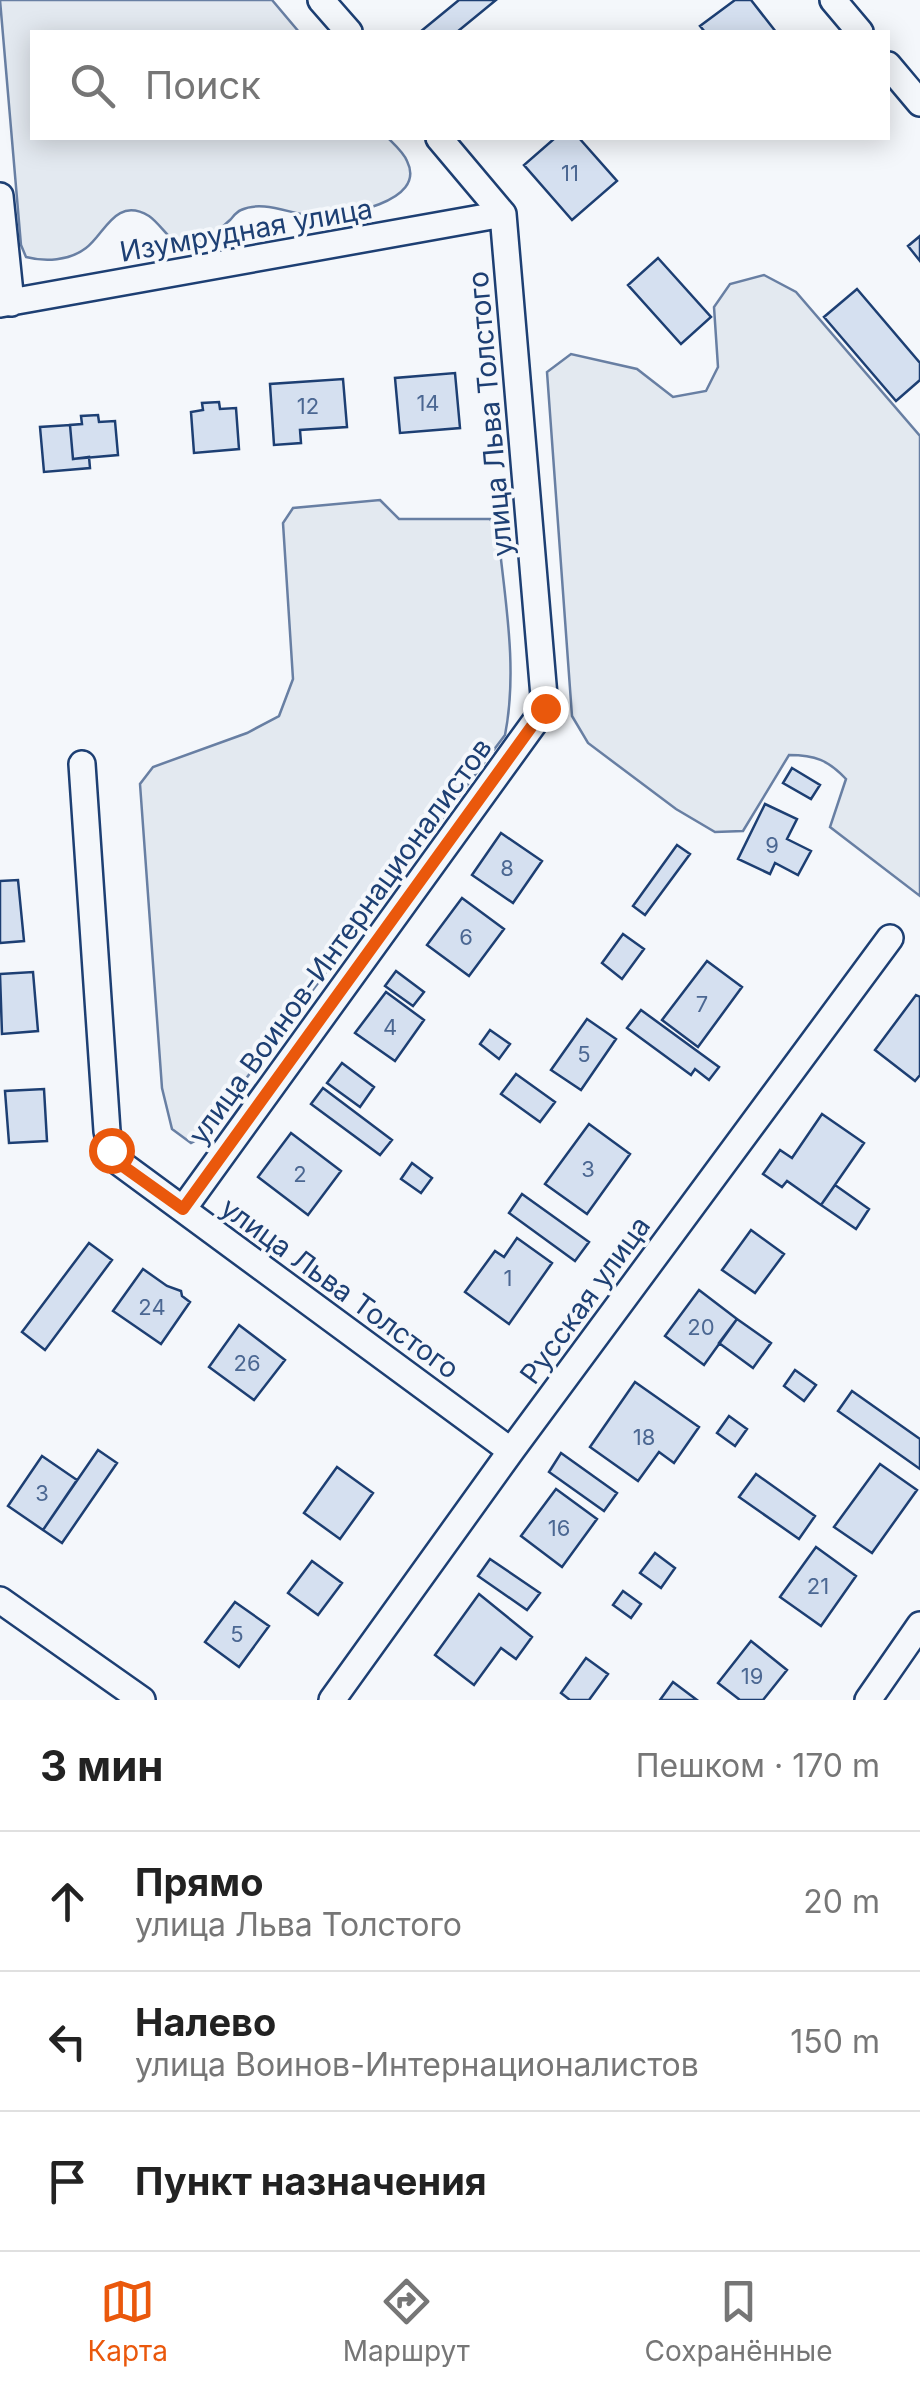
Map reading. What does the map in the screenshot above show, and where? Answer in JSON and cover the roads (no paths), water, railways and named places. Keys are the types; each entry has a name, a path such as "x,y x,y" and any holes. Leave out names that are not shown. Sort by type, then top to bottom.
{"street":[{"path":"321,0 347,30"},
{"path":"832,0 858,30"},
{"path":"890,67 920,103"},
{"path":"440,140 504,214"},
{"path":"0,196 5,304"},
{"name":"Изумрудная улица","path":"5,304 504,214"},
{"name":"улица Льва Толстого","path":"504,214 545,708"},
{"name":"улица Воинов-Интернационалистов","path":"183,1209 545,708"},
{"name":"улица Льва Толстого","path":"82,764 111,1150 120,1164 511,1451"},
{"name":"Русская улица","path":"332,1700 890,938"},
{"path":"0,1600 142,1700"},
{"path":"868,1700 920,1625"}]}
